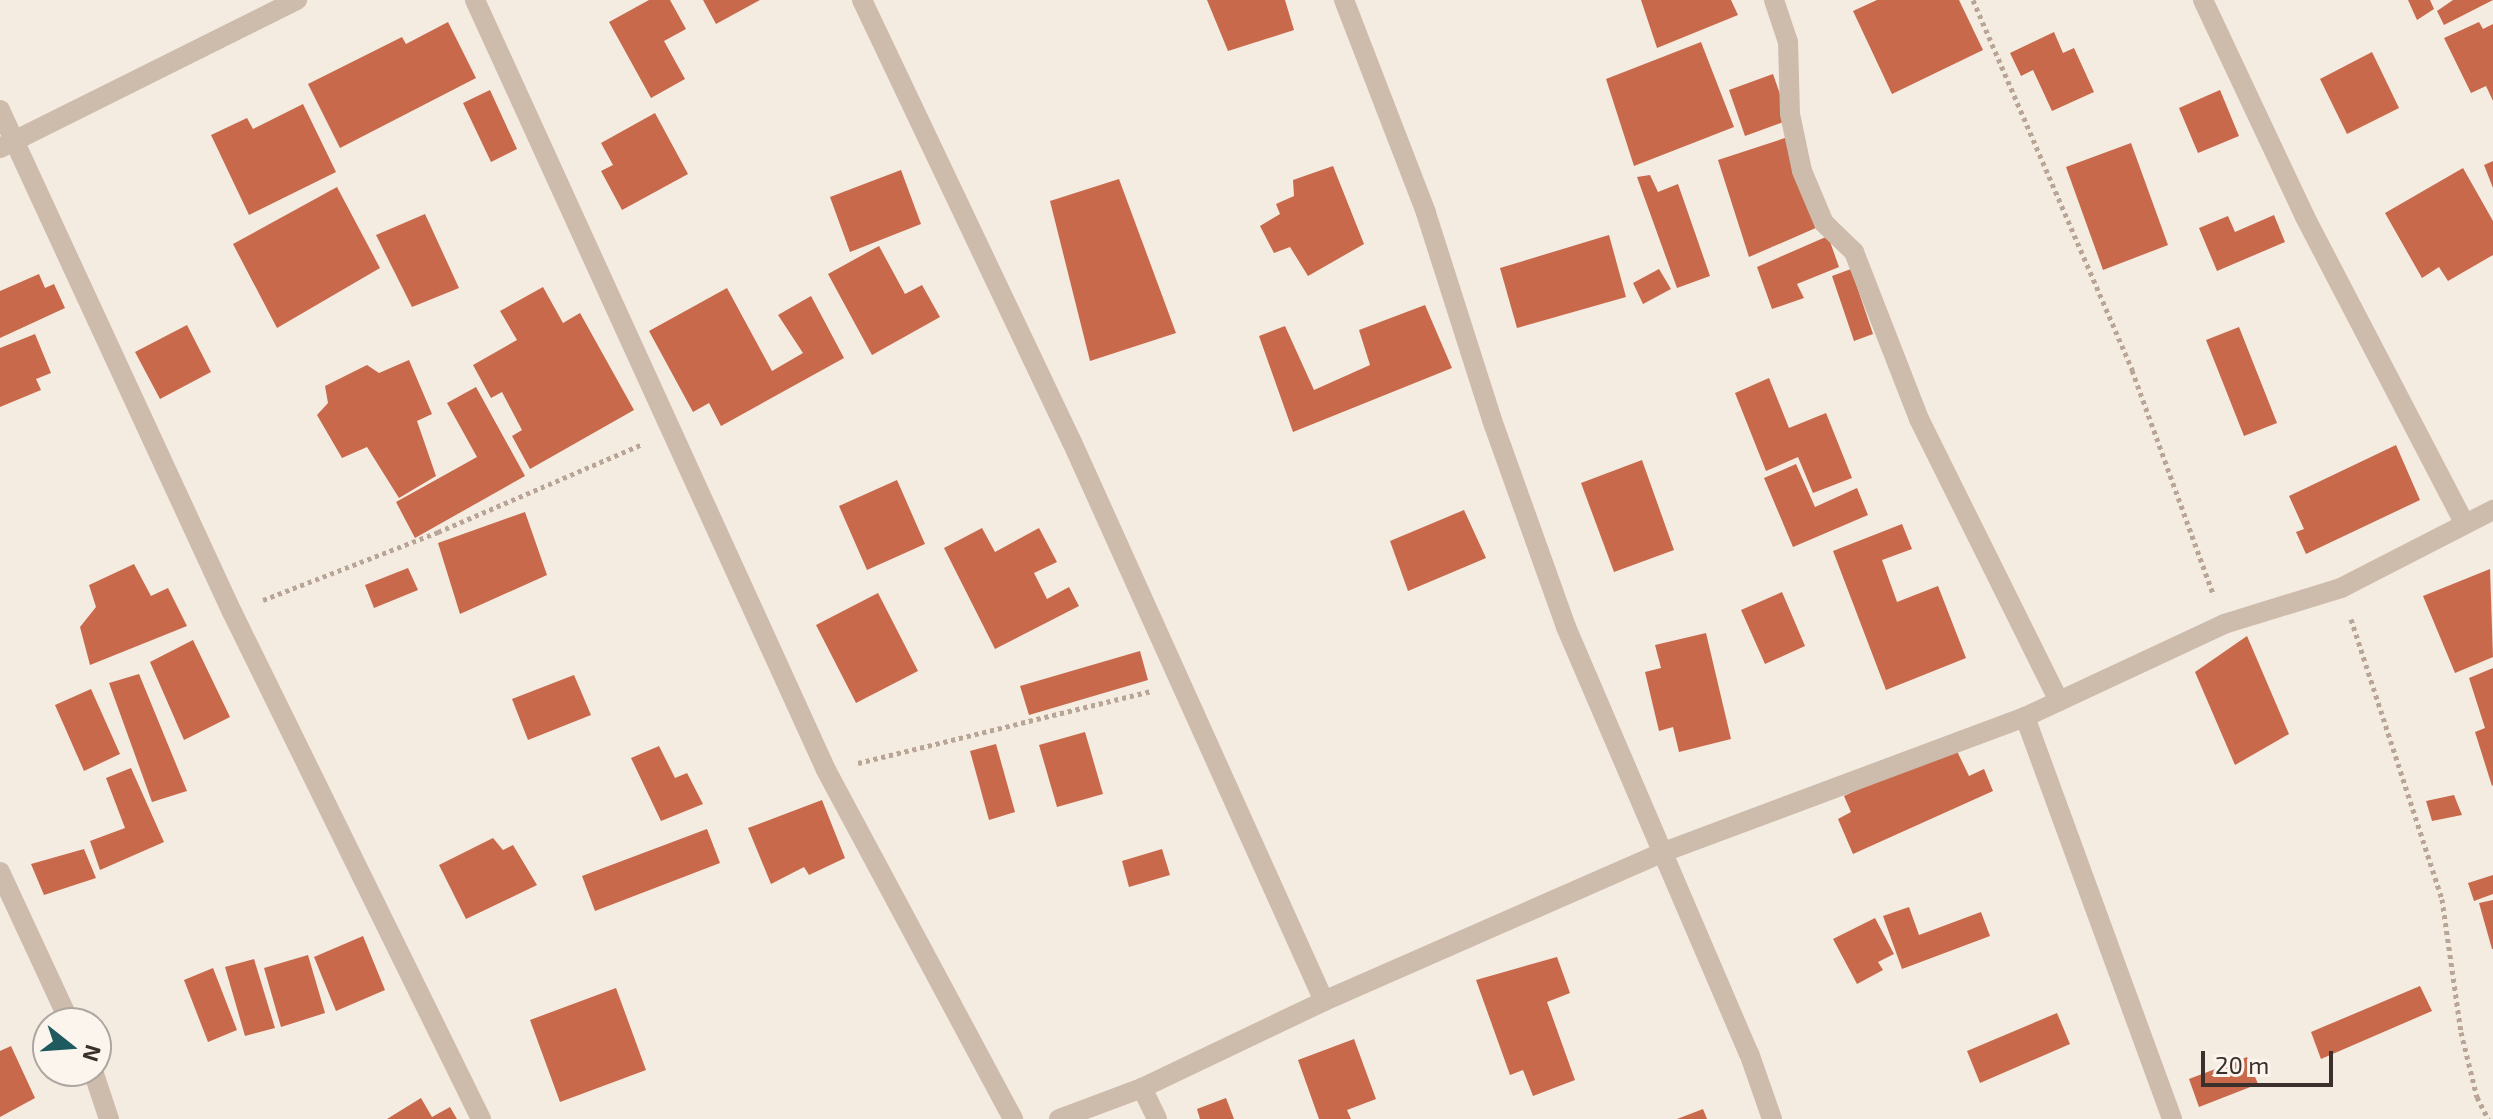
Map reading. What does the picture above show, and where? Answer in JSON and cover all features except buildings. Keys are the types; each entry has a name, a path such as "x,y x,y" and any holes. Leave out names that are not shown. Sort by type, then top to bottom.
{"street":[{"path":"8,145 297,0"},
{"path":"475,0 826,770 1013,1119"},
{"path":"862,0 1072,442 1324,1001"},
{"path":"1344,0 1426,213 1492,420 1566,627 1749,1053 1772,1119"},
{"path":"1774,0 1788,42 1790,114 1802,171 1824,223 1854,252 1919,419 2059,701"},
{"path":"2203,0 2305,217 2465,524"},
{"path":"0,110 8,145 232,612 481,1119"},
{"path":"1059,1119 1142,1088 1324,1001 1661,853 2025,717 2224,624 2341,588 2493,510"},
{"path":"2025,717 2172,1119"},
{"path":"0,872 63,1007"},
{"path":"98,1087 109,1119"},
{"path":"1142,1088 1157,1119"}],"path":[{"path":"1973,0 2132,370 2224,624"},
{"path":"232,612 438,532 672,431"},
{"path":"2341,588 2442,899 2461,1032 2477,1097 2488,1119"},
{"path":"826,770 1180,684"}]}
